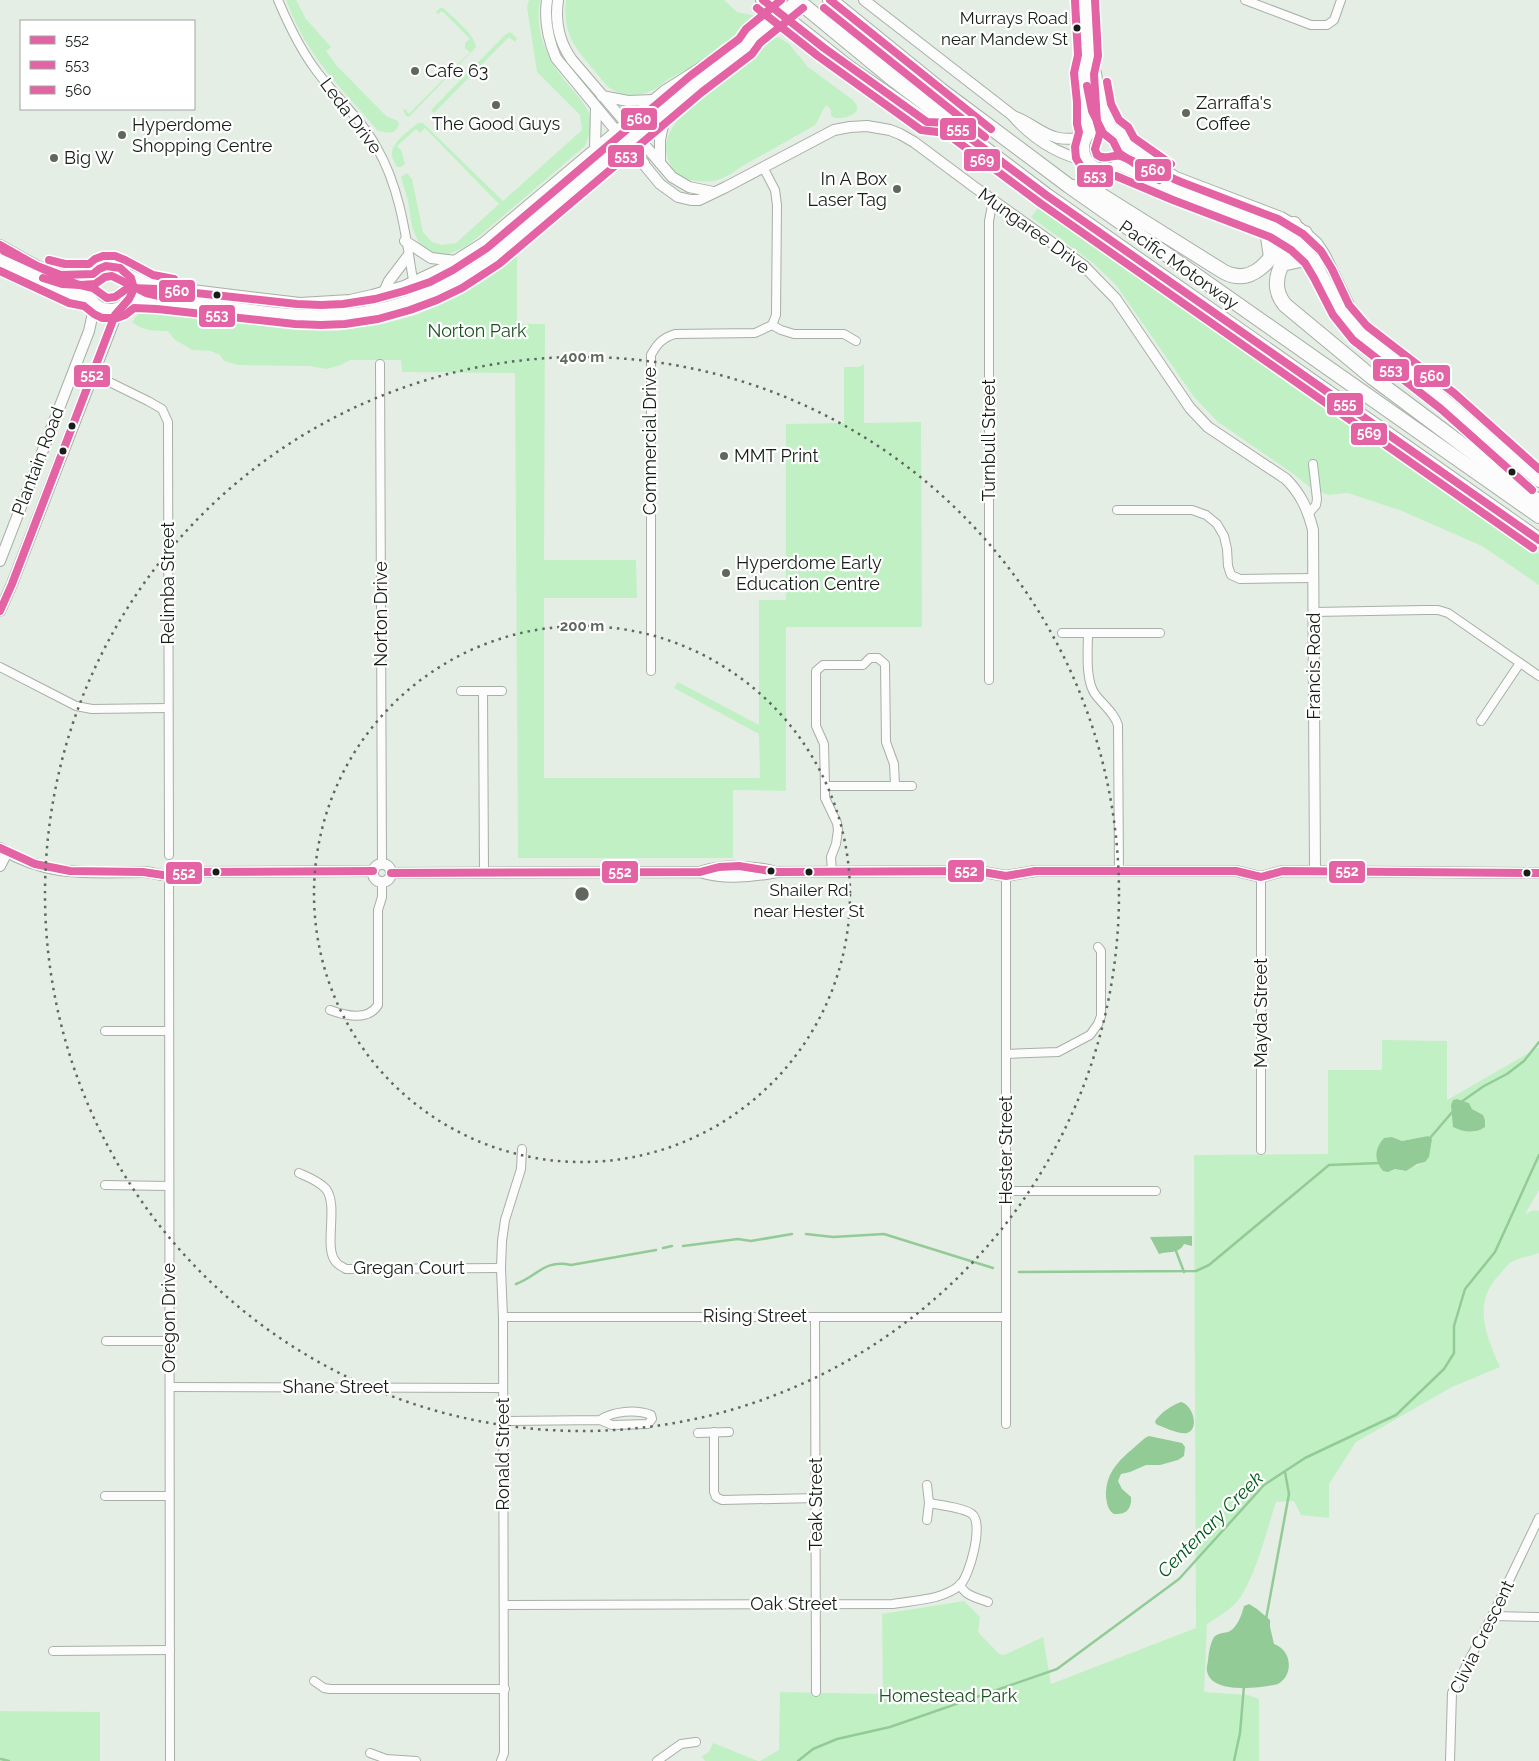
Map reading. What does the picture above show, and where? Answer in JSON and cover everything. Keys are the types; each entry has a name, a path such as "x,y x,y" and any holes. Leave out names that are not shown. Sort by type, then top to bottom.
{"highway":[{"path":"763,0 848,67 927,122 950,123"},
{"name":"Pacific Motorway","path":"797,0 894,80 1046,195 1539,540"},
{"name":"Pacific Motorway","path":"830,0 942,91 1069,186 1539,516"},
{"path":"1069,186 1093,190 1232,276 1244,277 1256,273 1277,260 1296,233"},
{"path":"1266,224 1277,260 1276,287 1278,295 1284,304 1373,378 1539,502"},
{"path":"1277,260 1316,262"}],"street":[{"name":"Leda Drive","path":"278,0 307,58 322,79 362,124 377,147 392,182 416,298"},
{"name":"Mungaree Drive","path":"547,0 547,28 553,51 561,64 664,188 678,197 695,200 722,189 834,130 855,126 879,127 895,131 910,139 1084,266 1116,299 1190,408 1208,427 1225,440 1286,479 1295,488 1309,512"},
{"path":"558,0 557,20 564,47 572,60 672,177 689,187 713,192"},
{"path":"130,298 158,299 315,315 365,312 416,298 451,283 485,261 746,46 754,36 797,0"},
{"path":"864,0 1012,115 1021,126 1045,144 1073,158 1088,161 1099,168 1105,169 1117,165 1124,156 1126,145"},
{"path":"1245,0 1311,25 1327,25 1334,20 1341,0"},
{"path":"1084,1 1088,56 1084,74 1088,136 1084,150 1088,161"},
{"path":"92,300 88,286 93,274 97,269 110,265 118,266 128,274 151,285 285,302 338,301 384,292 413,282 456,261 483,243 653,100 681,80 754,36"},
{"path":"1088,56 1096,73 1101,107 1111,128"},
{"path":"602,96 628,101 653,100"},
{"path":"595,149 596,107"},
{"path":"660,163 662,114"},
{"path":"1012,115 1026,120 1048,135 1056,138 1088,136 1100,127 1111,128 1121,134 1126,145 1176,178 1281,218 1296,233 1326,255 1350,307 1378,347"},
{"path":"605,162 626,160 644,163"},
{"path":"1117,165 1177,192 1296,233 1316,262 1346,318 1360,334 1448,401 1535,478 1539,467"},
{"path":"764,167 774,190 777,205 776,315 772,325 794,334 844,334 856,341"},
{"name":"Turnbull Street","path":"989,680 989,221 993,200"},
{"path":"405,241 430,258 456,261"},
{"path":"0,245 45,269 61,275 93,274"},
{"path":"384,292 408,256"},
{"path":"0,260 73,294 92,300 107,309 118,308 130,298 132,286 128,274"},
{"name":"Plantain Road","path":"0,561 89,331 92,300"},
{"name":"Plantain Road","path":"0,610 12,584 118,308"},
{"name":"Commercial Drive","path":"651,670 651,355 657,344 666,336 675,334 754,333 772,325"},
{"name":"Norton Drive","path":"380,364 382,864"},
{"name":"Relimba Street","path":"75,367 93,374 162,410 168,422 170,855"},
{"name":"Francis Road","path":"1313,464 1317,499 1316,505 1309,512 1313,530 1314,578 1315,871"},
{"path":"1117,510 1192,510 1206,515 1217,524 1224,536 1231,575 1240,579 1314,578"},
{"path":"1314,612 1438,610 1448,613 1539,676"},
{"path":"1062,633 1160,633"},
{"path":"1088,633 1088,662 1091,686 1095,694 1116,717 1118,725 1119,872"},
{"path":"832,872 832,857 838,830 837,823 825,798 824,744 816,726 816,671 823,665 863,665 870,658 878,658 885,664 886,742 894,764 895,785"},
{"path":"1481,721 1520,663"},
{"path":"0,667 76,706 92,709 168,708"},
{"path":"461,691 502,691"},
{"path":"483,691 484,872"},
{"path":"825,786 912,786"},
{"path":"0,866 4,850 36,865 77,873 145,872 170,876 189,872 373,872"},
{"path":"382,882 374,877 375,867 382,864 389,867 391,872"},
{"path":"391,872 700,872 712,876 734,877 759,876 777,872 977,872 1006,876 1035,872 1236,871 1261,877 1283,872 1315,871 1539,873"},
{"path":"382,882 387,880 391,872"},
{"name":"Oregon Drive","path":"170,876 170,1761"},
{"name":"Hester Street","path":"1006,876 1006,1424"},
{"name":"Mayda Street","path":"1261,877 1261,1150"},
{"path":"330,1010 343,1015 367,1016 374,1012 378,1005 378,910 382,897 382,882"},
{"path":"1006,1054 1058,1052 1090,1036 1101,1016 1101,952 1098,947"},
{"path":"105,1031 169,1031"},
{"name":"Ronald Street","path":"502,1761 504,1753 505,1689 503,1317 501,1268 505,1220 521,1169 522,1148"},
{"name":"Gregan Court","path":"299,1173 317,1182 326,1190 330,1200 331,1253 336,1262 346,1268 501,1268"},
{"path":"105,1186 169,1186"},
{"path":"1006,1191 1156,1191"},
{"name":"Teak Street","path":"815,1316 816,1692"},
{"name":"Rising Street","path":"503,1317 1006,1316"},
{"path":"106,1341 169,1341"},
{"name":"Shane Street","path":"170,1387 503,1388"},
{"path":"503,1421 600,1420 612,1425 648,1424 652,1419 651,1415 646,1413 614,1413 600,1420"},
{"path":"698,1432 729,1432"},
{"path":"714,1432 714,1492 716,1497 722,1500 816,1498"},
{"path":"927,1520 928,1485"},
{"path":"105,1496 169,1496"},
{"path":"928,1503 967,1510 973,1514 976,1520 972,1561 960,1584 962,1589 971,1596 988,1602"},
{"name":"Clivia Crescent","path":"1450,1761 1452,1693 1492,1616 1539,1518"},
{"name":"Oak Street","path":"504,1605 893,1604 945,1594 960,1584"},
{"path":"1492,1616 1539,1617"},
{"path":"53,1651 170,1650"},
{"path":"314,1681 324,1688 330,1689 505,1689"},
{"path":"657,1761 681,1744 696,1742"},
{"path":"370,1753 386,1758 416,1761"}],"green space":[{"path":"286,0 296,0 306,19 331,47 326,51 337,66 386,116 399,123 396,130 387,133 377,130 332,78 305,40"},
{"path":"529,0 540,0 539,25 545,47 556,68 583,103 590,116 590,133 585,146 465,247 449,254 438,255 426,251 419,243 412,227 408,201 401,177 407,173 412,179 423,232 432,242 442,245 456,243 499,204 425,128 420,133 416,129 397,146 401,150 405,164 397,167 392,156 392,150 397,141 418,123 423,123 503,201 582,130 580,115 537,72 527,7"},
{"path":"566,0 724,0 737,12 761,19 724,49 667,80 655,89 640,94 625,95 608,87 574,44 566,24"},
{"path":"443,8 463,26 472,37 476,47 409,117 406,116 403,110 405,109 409,114 470,52 465,48 465,43 470,39 442,11 438,14 436,12"},
{"path":"510,32 517,38 515,42 509,37 434,113 431,110"},
{"path":"778,37 789,44 808,67 853,100 857,106 857,111 843,118 834,118 827,105 815,125 720,179 704,182 690,180 678,174 673,170 666,152 668,136 677,121 760,45"},
{"path":"1039,207 1539,554 1539,585 1482,546 1402,511 1348,493 1328,495 1311,488 1218,422 1194,397 1116,285 1093,263 1031,217"},
{"name":"Norton Park","path":"517,255 517,324 545,324 544,560 636,560 637,598 544,598 544,778 760,778 759,734 674,688 678,682 759,725 759,600 786,600 786,424 844,423 844,367 859,367 864,364 864,423 921,422 922,627 786,627 786,791 733,790 733,858 518,858 515,373 402,372 401,360 350,360 341,365 326,369 310,366 238,365 224,361 220,355 211,351 192,350 174,339 168,331 145,329 132,322 142,311 157,309 193,317 294,330 336,331 383,324 416,315 446,302 486,280"},
{"name":"Homestead Park","path":"1382,1040 1447,1041 1447,1100 1539,1047 1539,1190 1525,1214 1534,1210 1539,1211 1539,1253 1510,1263 1491,1286 1486,1297 1484,1320 1486,1331 1500,1367 1452,1387 1356,1442 1329,1484 1329,1518 1301,1515 1294,1501 1276,1502 1259,1557 1247,1586 1233,1606 1207,1624 1204,1692 1248,1695 1259,1699 1259,1761 760,1761 779,1750 780,1692 883,1694 882,1614 964,1601 980,1617 978,1632 999,1654 1004,1655 1043,1637 1051,1684 1196,1628 1194,1155 1328,1154 1328,1070 1382,1070","holes":["1457,1099 1469,1103 1472,1109 1480,1114 1476,1132 1453,1127","1428,1136 1425,1162 1403,1171 1395,1169 1388,1172 1392,1137 1402,1141"]},
{"path":"0,1711 100,1712 100,1761 0,1761"},
{"path":"713,1743 758,1761 705,1761 702,1756 709,1752"}],"shaded area":[{"path":"1457,1099 1469,1103 1472,1109 1483,1115 1485,1127 1469,1132 1453,1127 1451,1105 1453,1100"},
{"path":"1428,1136 1432,1139 1429,1157 1425,1162 1417,1164 1406,1171 1395,1169 1388,1172 1383,1171 1380,1167 1376,1154 1378,1146 1384,1138 1392,1137 1402,1141"},
{"path":"1192,1236 1192,1246 1184,1244 1177,1251 1159,1254 1150,1237"},
{"path":"1181,1402 1192,1412 1194,1422 1191,1431 1180,1433 1156,1424 1155,1421 1163,1412"},
{"path":"1149,1436 1182,1443 1185,1447 1184,1456 1178,1460 1160,1465 1146,1465 1121,1474 1118,1481 1122,1489 1131,1497 1130,1505 1125,1512 1114,1514 1109,1509 1106,1497 1109,1478 1118,1463"},
{"path":"1249,1604 1270,1620 1274,1644 1280,1647 1287,1657 1289,1669 1287,1675 1278,1684 1250,1688 1227,1687 1211,1679 1207,1670 1209,1651 1214,1637 1234,1628 1244,1606"}],"waterway":[{"path":"1461,1102 1484,1086 1507,1074 1524,1061 1539,1042"},
{"path":"1430,1138 1454,1110"},
{"name":"Centenary Creek","path":"798,1761 813,1749 837,1739 890,1727 1057,1669 1179,1579 1264,1485 1305,1458 1396,1415 1444,1369 1454,1353 1454,1326 1465,1289 1495,1252 1539,1155"},
{"path":"1019,1272 1196,1271 1209,1265 1329,1165 1380,1163"},
{"path":"683,1246 738,1239 751,1241 792,1234"},
{"path":"806,1234 833,1237 884,1234 993,1268"},
{"path":"663,1248 672,1246"},
{"path":"516,1284 554,1264 571,1265 656,1250"},
{"path":"1176,1251 1184,1272"},
{"path":"1266,1619 1289,1494 1285,1472"},
{"path":"1234,1761 1240,1733 1244,1686"},
{"name":"Centenary Creek","path":"1,1759 9,1761"}],"transit line":[{"name":"555","path":"763,0 824,48 927,122 950,123 1046,195 1539,540"},
{"name":"560","path":"4,251 76,284 93,288 107,298 115,297 130,288 159,289 321,305 375,299 404,291 430,282 487,248 690,76 739,39 746,29 781,0"},
{"name":"555","path":"830,0 991,129"},
{"name":"560","path":"1095,0 1098,56 1094,74 1097,122 1100,133 1095,149 1097,155 1100,157 1121,156 1181,182 1278,219 1303,234 1321,251 1349,305 1367,326 1454,393 1539,469"},
{"name":"553","path":"1075,1 1078,55 1074,73 1079,132 1075,147 1076,158 1082,168 1100,178 1116,176 1270,237 1291,250 1305,263 1333,315 1353,340 1441,409 1532,490"},
{"name":"569","path":"757,8 818,56 921,130 946,133 1040,203 1533,548"},
{"name":"553","path":"0,271 69,303 84,306 102,318 117,318 134,308 321,325 345,324 378,319 410,310 462,288 499,264 702,92 752,54 760,43 803,8"},
{"name":"569","path":"824,8 985,137"},
{"name":"560","path":"1107,82 1111,104 1119,120 1128,127 1134,138 1171,164"},
{"name":"553","path":"1087,86 1092,111 1103,133 1113,141 1119,153 1159,180"},
{"name":"552","path":"0,245 37,266 61,275 93,274 106,266 120,268 131,278 133,285 129,299 115,315 0,611"},
{"name":"560","path":"49,260 65,264 89,264 103,256 115,256 153,275 174,279"},
{"name":"553","path":"43,278 62,284 80,285 95,284 105,277 112,276 146,293 172,299"},
{"name":"552","path":"0,848 35,864 70,871 143,872 170,876 189,872 373,871"},
{"name":"552","path":"391,873 700,872 719,867 739,866 777,872 977,871 1006,876 1035,871 1236,871 1261,877 1283,871 1539,873"}],"place":[{"name":"Murrays Road near Mandew St","path":"1077,28"},
{"name":"Cafe 63","path":"415,71"},
{"name":"The Good Guys","path":"496,105"},
{"name":"Zarraffa's Coffee","path":"1186,113"},
{"name":"Hyperdome Shopping Centre","path":"122,135"},
{"name":"Big W","path":"54,158"},
{"name":"In A Box Laser Tag","path":"897,189"},
{"name":"MMT Print","path":"724,456"},
{"name":"Hyperdome Early Education Centre","path":"726,573"},
{"name":"Shailer Rd near Hester St","path":"809,872"}]}
